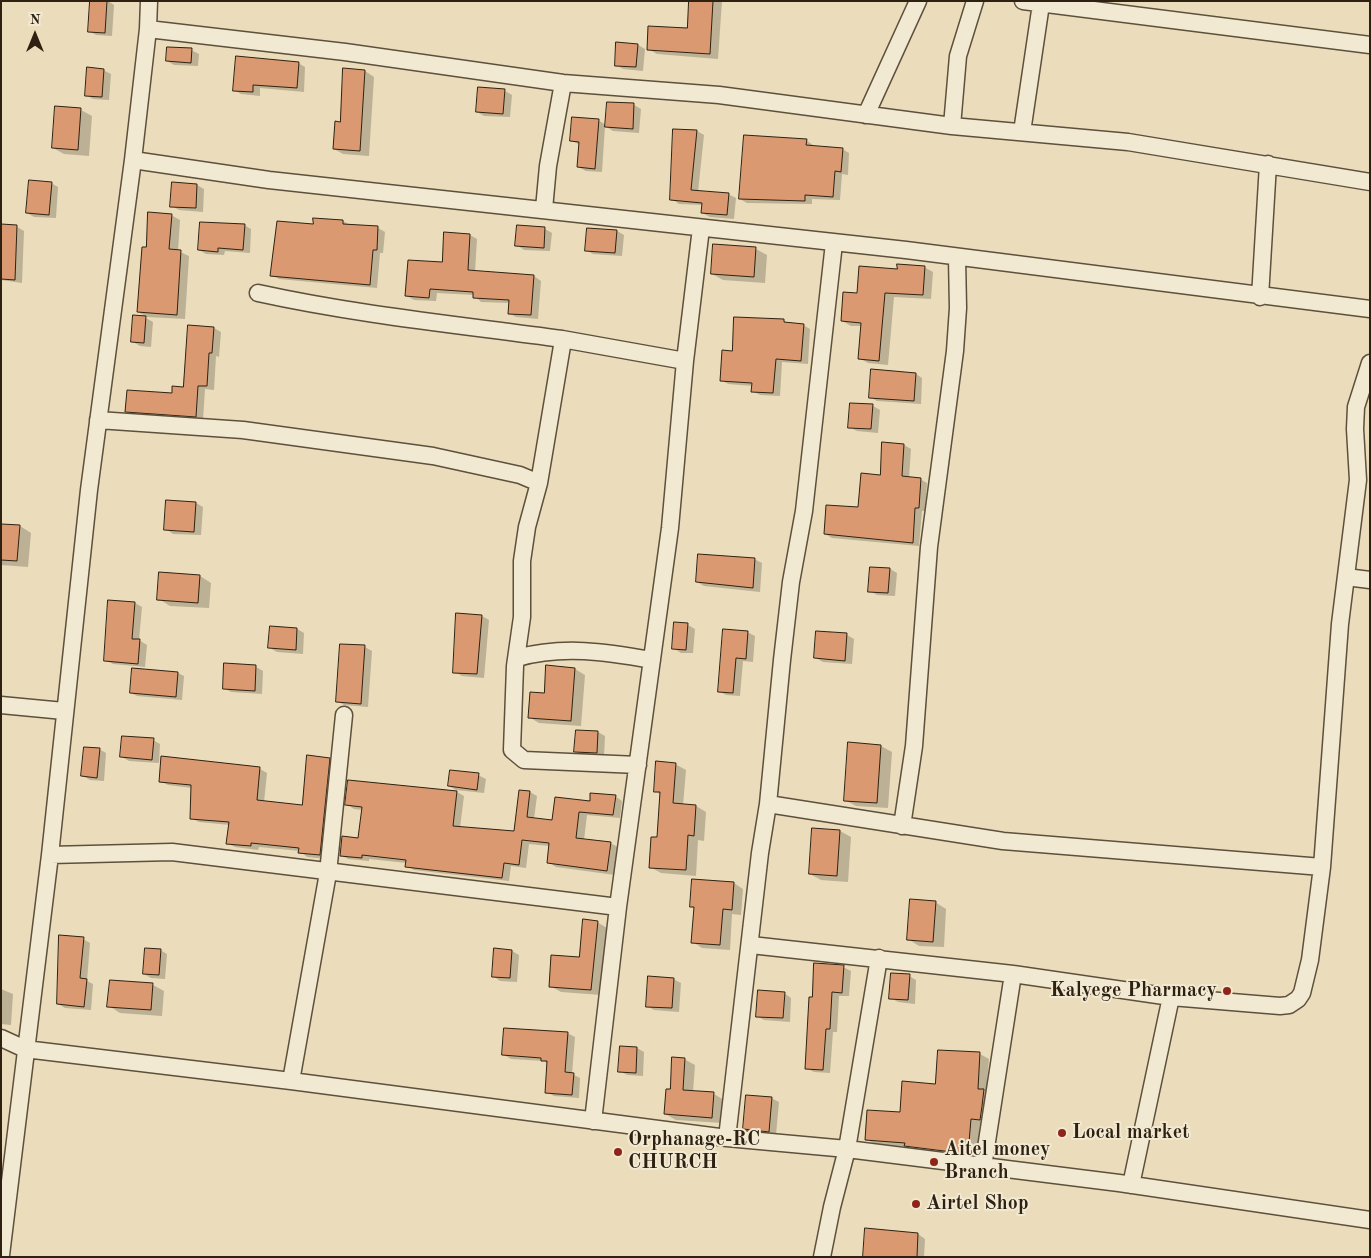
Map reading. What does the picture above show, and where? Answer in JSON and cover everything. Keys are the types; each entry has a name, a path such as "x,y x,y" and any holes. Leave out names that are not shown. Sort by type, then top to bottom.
{"street":[{"path":"1,1254 5,1192 50,855 64,711 98,420 133,160 148,29 149,1"},
{"path":"866,115 918,1"},
{"path":"952,126 958,56 975,1"},
{"path":"1023,1 1370,44"},
{"path":"1022,132 1041,4"},
{"path":"148,29 345,52 562,83 727,96 952,126 1128,142 1370,182"},
{"path":"544,209 548,166 562,83"},
{"path":"133,160 269,180 544,209 834,243 1370,310"},
{"path":"1260,297 1268,164"},
{"path":"593,1121 618,907 670,528 685,361 701,228"},
{"path":"727,1138 751,945 760,853 768,804 782,660 792,582 804,511 834,243"},
{"path":"902,826 914,746 930,540 955,351 958,308 957,258"},
{"path":"258,292 294,301 405,319 563,340 685,361"},
{"path":"563,340 539,482 526,527 522,562 522,617 517,658 512,750 524,760 638,765"},
{"path":"751,945 1013,974 1171,997 1280,1006 1295,1003 1302,993 1310,960 1322,867 1340,624 1358,480 1355,429 1356,407 1370,362"},
{"path":"98,420 243,430 433,456 520,475 539,482"},
{"path":"1346,577 1370,580"},
{"path":"517,658 536,653 563,650 603,652 652,660"},
{"path":"1,705 64,711"},
{"path":"291,1081 328,873 344,715"},
{"path":"768,804 1003,841 1322,867"},
{"path":"50,855 172,852 328,873 618,907"},
{"path":"822,1257 832,1207 847,1149 879,958"},
{"path":"983,1167 1013,974"},
{"path":"1131,1185 1171,997"},
{"path":"1,1038 25,1049 291,1081 727,1138 847,1149 1131,1185 1370,1220"}],"building":[{"path":"90,1 107,1 105,33 88,32"},
{"path":"689,1 713,1 710,54 647,50 648,26 687,28"},
{"path":"616,42 638,44 636,67 615,66"},
{"path":"167,47 192,48 191,63 166,61"},
{"path":"236,56 299,62 297,88 253,85 253,92 233,91"},
{"path":"87,67 104,69 102,97 85,96"},
{"path":"343,68 365,70 360,151 333,149 335,121 340,122"},
{"path":"478,87 505,89 503,114 476,112"},
{"path":"607,102 634,103 633,129 605,127"},
{"path":"55,106 81,108 78,150 52,148"},
{"path":"572,117 599,119 595,169 577,167 579,142 570,141"},
{"path":"673,129 697,130 691,190 729,193 727,215 701,213 702,203 670,200"},
{"path":"744,135 807,139 806,145 843,148 841,172 835,171 833,197 805,195 805,201 739,199"},
{"path":"29,180 52,182 49,215 26,213"},
{"path":"172,182 197,184 196,208 170,207"},
{"path":"148,212 172,214 169,249 181,250 177,315 137,312 142,247 146,247"},
{"path":"313,218 343,220 343,224 378,226 377,250 373,250 370,285 270,276 277,221 313,224"},
{"path":"200,222 245,224 243,250 218,248 218,252 198,250"},
{"path":"1,224 17,225 15,280 1,279"},
{"path":"517,225 545,227 544,248 515,246"},
{"path":"587,228 617,230 615,253 585,251"},
{"path":"444,232 470,234 468,270 534,275 531,315 508,314 509,300 473,298 473,292 430,289 429,298 405,296 408,260 442,262"},
{"path":"713,244 756,247 754,277 711,274"},
{"path":"897,264 925,266 923,295 885,293 879,361 858,359 861,323 841,321 843,292 857,293 859,266 897,269"},
{"path":"133,315 146,316 144,343 131,342"},
{"path":"734,317 784,319 784,322 804,324 801,361 776,359 773,393 751,392 752,383 720,381 722,350 732,351"},
{"path":"188,325 214,327 212,353 209,353 207,386 198,386 196,417 125,412 127,390 172,393 172,386 183,387"},
{"path":"871,369 916,373 914,401 869,398"},
{"path":"850,403 873,404 871,429 848,428"},
{"path":"882,442 904,444 902,476 921,478 919,508 915,508 913,543 824,534 826,505 858,507 861,473 880,475"},
{"path":"166,500 196,502 194,532 164,530"},
{"path":"1,524 20,525 17,561 1,560"},
{"path":"698,554 755,558 753,588 696,582"},
{"path":"870,567 890,568 888,593 868,592"},
{"path":"159,572 200,575 198,603 157,600"},
{"path":"108,600 135,602 132,639 140,639 138,664 104,661"},
{"path":"456,613 482,615 477,674 453,673"},
{"path":"674,622 688,623 686,650 672,649"},
{"path":"270,626 297,628 296,650 268,648"},
{"path":"723,629 748,631 746,659 736,658 733,693 718,692"},
{"path":"816,631 847,633 845,661 814,658"},
{"path":"340,644 365,645 361,704 336,702"},
{"path":"224,663 256,665 255,691 223,689"},
{"path":"546,665 575,668 571,721 528,718 530,692 544,693"},
{"path":"132,668 178,672 176,697 130,693"},
{"path":"576,730 598,731 597,753 574,752"},
{"path":"122,736 154,738 152,760 120,757"},
{"path":"848,742 881,745 877,803 844,801"},
{"path":"84,747 100,748 97,778 81,776"},
{"path":"307,755 330,758 320,855 298,853 299,848 251,843 251,846 226,844 229,822 190,819 191,785 159,782 161,756 260,767 257,800 302,805"},
{"path":"656,761 676,763 673,803 696,805 694,836 688,835 686,870 649,868 651,837 657,837 660,792 654,792"},
{"path":"450,770 479,773 477,790 448,786"},
{"path":"348,780 457,791 453,826 514,831 519,790 530,791 527,817 552,820 555,797 590,801 590,793 616,795 613,815 579,812 576,838 611,842 607,871 547,863 549,843 522,840 519,865 504,863 502,878 405,867 406,860 362,855 362,858 340,856 342,836 358,838 362,807 345,805"},
{"path":"812,828 840,830 837,876 809,874"},
{"path":"692,879 734,882 732,910 723,909 720,945 691,943 694,907 690,907"},
{"path":"910,899 936,901 933,942 907,940"},
{"path":"583,919 598,921 591,990 549,987 551,955 579,957"},
{"path":"59,935 84,937 80,978 87,979 84,1007 57,1004"},
{"path":"145,948 161,949 159,975 143,974"},
{"path":"494,948 512,950 510,978 492,977"},
{"path":"814,963 844,965 842,993 832,992 830,1029 826,1029 823,1070 805,1069 809,997 812,997"},
{"path":"891,973 910,974 908,1000 889,999"},
{"path":"648,976 674,978 672,1008 646,1007"},
{"path":"110,980 153,983 151,1010 107,1007"},
{"path":"758,990 785,992 783,1018 756,1017"},
{"path":"504,1028 568,1032 565,1072 574,1073 572,1095 545,1093 547,1061 541,1061 541,1058 502,1055"},
{"path":"620,1046 637,1047 636,1073 618,1072"},
{"path":"938,1050 980,1052 978,1089 984,1089 980,1120 971,1119 968,1154 904,1146 905,1143 865,1140 867,1110 900,1112 902,1081 935,1084"},
{"path":"672,1057 685,1058 683,1090 714,1092 712,1118 664,1114 666,1089 670,1089"},
{"path":"746,1095 772,1097 769,1132 743,1129"},
{"path":"865,1228 918,1233 917,1257 863,1257"}],"place":[{"name":"Kalyege Pharmacy","path":"1227,991"},
{"name":"Local market","path":"1062,1133"},
{"name":"Orphanage-RC CHURCH","path":"618,1152"},
{"name":"Aitel money Branch","path":"934,1162"},
{"name":"Airtel Shop","path":"916,1204"}]}
